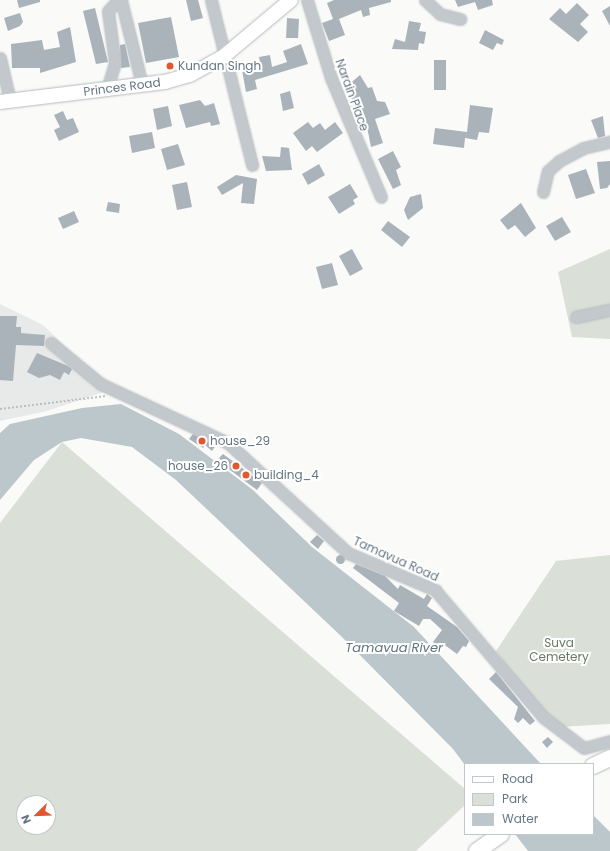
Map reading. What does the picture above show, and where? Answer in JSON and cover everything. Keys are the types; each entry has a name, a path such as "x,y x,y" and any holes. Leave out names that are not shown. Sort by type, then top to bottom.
{"highway":[{"path":"594,766 610,758"},
{"path":"477,851 499,836"}],"main road":[{"name":"Princes Road","path":"5,102 142,85 190,75 224,56 291,0"}],"street":[{"path":"108,89 115,62 108,11 118,0"},
{"path":"121,0 142,85"},
{"path":"211,0 252,165"},
{"name":"Narain Place","path":"307,0 331,78 381,197"},
{"path":"425,0 440,14 460,19"},
{"path":"0,58 5,102"},
{"path":"543,192 548,172 559,161 583,148 610,142"},
{"path":"576,317 610,310"},
{"name":"Tamavua Road","path":"51,342 101,384 228,443 348,553 435,590 542,717 587,748 610,741"}],"path":[{"path":"0,410 123,394"}],"shaded area":[{"path":"0,304 43,325 110,390 47,411 0,421"}],"green space":[{"path":"610,249 610,339 572,337 558,272"},
{"path":"62,442 464,788 464,806 416,851 0,851 0,523"},
{"name":"Suva Cemetery","path":"610,555 610,724 559,727 544,715 496,651 556,561"}],"water":[{"name":"Tamavua River","path":"121,404 179,434 253,490 312,547 414,627 540,763 464,764 453,749 342,637 176,480 132,447 81,438 62,442 34,460 0,500 0,433 10,424 82,408"},
{"path":"594,816 610,832 610,851 528,851 516,835 594,835"}],"building":[{"path":"17,0 40,0 40,2 19,8"},
{"path":"186,0 198,0 203,18 191,21"},
{"path":"334,0 391,0 391,2 369,8 370,15 363,17 361,10 339,19 345,35 329,41 322,23 333,19 327,3"},
{"path":"455,0 492,0 493,5 478,10 475,2 458,7"},
{"path":"577,3 589,15 580,24 588,32 578,42 549,19 560,8 566,14"},
{"path":"610,6 610,26 602,11"},
{"path":"95,8 108,62 96,64 83,11"},
{"path":"20,13 23,22 20,26 8,31 4,18"},
{"path":"171,17 179,57 146,63 138,23"},
{"path":"287,18 299,19 298,38 286,38"},
{"path":"409,21 421,23 419,31 426,32 424,44 419,43 418,50 392,49 395,39 405,42"},
{"path":"70,27 76,62 40,73 40,68 12,68 11,44 42,40 44,50 60,47 57,32"},
{"path":"485,30 504,40 502,45 497,43 493,50 479,43"},
{"path":"125,44 130,67 121,68 120,45"},
{"path":"301,44 308,64 255,80 257,89 246,92 242,70 261,66 259,57 270,55 272,67 287,62 283,51"},
{"path":"434,60 446,60 446,90 434,90"},
{"path":"360,75 368,88 372,87 377,101 385,102 390,114 375,119 383,143 371,147 365,117 357,101 353,102 347,86"},
{"path":"290,91 294,108 283,111 280,94"},
{"path":"200,100 205,106 214,103 220,124 211,126 210,122 186,128 179,105"},
{"path":"470,105 493,108 489,133 479,132 477,140 465,138 464,148 433,144 435,128 467,132"},
{"path":"168,106 172,126 157,130 153,109"},
{"path":"63,111 67,120 73,118 79,132 59,141 54,130 60,127 54,115"},
{"path":"603,116 605,136 598,138 591,120"},
{"path":"308,122 313,128 320,123 325,130 335,122 343,133 317,152 312,146 306,151 293,133"},
{"path":"152,132 155,148 132,153 129,136"},
{"path":"178,144 185,165 167,170 161,149"},
{"path":"281,147 289,148 292,170 266,171 262,156 280,157"},
{"path":"393,151 401,167 396,170 401,185 393,189 378,159"},
{"path":"610,161 610,184 607,188 600,189 597,162"},
{"path":"319,164 325,175 308,185 302,174"},
{"path":"586,169 595,193 576,199 568,175"},
{"path":"236,175 257,179 254,204 241,203 243,183 222,195 217,187"},
{"path":"187,182 192,207 177,210 172,185"},
{"path":"350,184 358,197 353,200 355,204 339,214 328,197"},
{"path":"421,194 423,208 408,220 404,210 410,197"},
{"path":"108,202 120,204 119,213 106,211"},
{"path":"521,203 536,228 525,237 515,225 508,230 500,220"},
{"path":"74,211 79,222 63,229 58,218"},
{"path":"562,217 571,232 555,241 546,226"},
{"path":"388,221 410,237 402,247 381,230"},
{"path":"352,249 363,269 350,276 339,256"},
{"path":"332,263 338,285 322,289 316,267"},
{"path":"0,316 17,316 16,327 21,327 21,333 45,335 44,346 16,345 13,381 0,380"},
{"path":"37,353 68,366 72,369 69,375 64,372 60,380 50,375 39,378 27,372"},
{"path":"193,434 216,445 212,451 205,445 203,448 189,439"},
{"path":"223,454 262,483 257,490 230,470 219,458"},
{"path":"317,535 324,541 318,549 310,542"},
{"path":"338,555 342,555 344,559 342,563 338,563 336,561 336,557"},
{"path":"356,564 385,576 398,589 400,585 424,599 427,594 432,598 427,606 457,627 469,641 466,647 463,646 457,654 442,643 439,647 433,642 442,630 430,619 423,619 419,626 394,611 399,603 353,568"},
{"path":"496,672 535,721 530,725 523,718 518,723 514,719 518,707 489,679"},
{"path":"548,737 553,742 547,748 542,742"}],"place":[{"name":"Kundan Singh","path":"170,66"},
{"name":"house_29","path":"202,441"},
{"name":"house_26","path":"236,466"},
{"name":"building_4","path":"246,475"}]}
